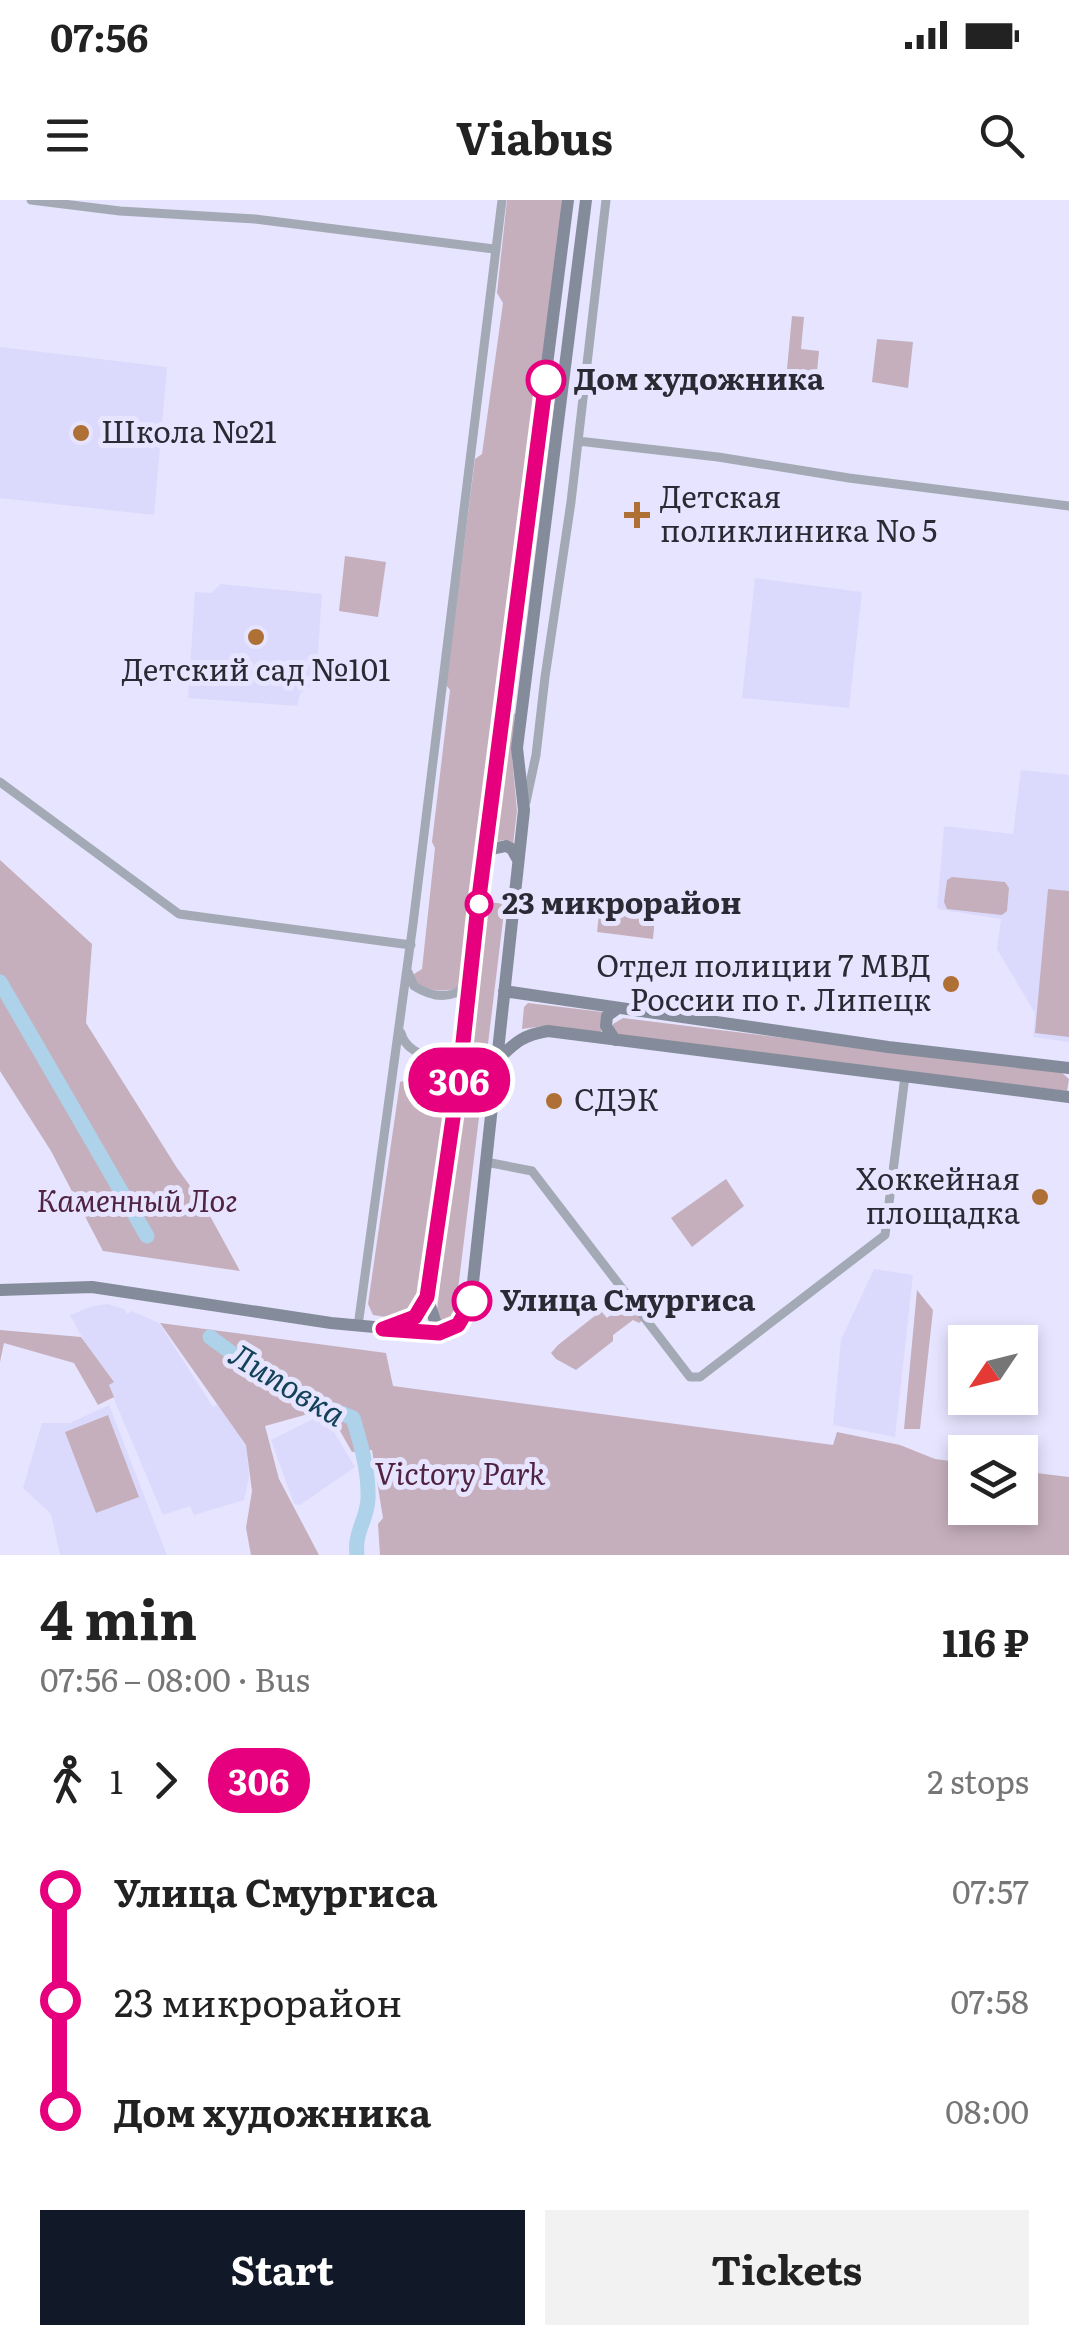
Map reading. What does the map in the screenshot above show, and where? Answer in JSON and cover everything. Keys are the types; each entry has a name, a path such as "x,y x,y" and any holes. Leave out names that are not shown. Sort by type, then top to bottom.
{"main road":[{"path":"383,1329 415,1317 427,1297 460,1070 568,200"},
{"path":"0,1290 92,1287 358,1326 439,1333 458,1325 472,1301 524,810 517,748 586,200"},
{"path":"484,861 492,849 506,846 516,854 518,862"},
{"path":"504,991 1066,1069"},
{"path":"615,1040 606,1026 607,1016 618,1008"},
{"path":"496,1061 528,1034 548,1031 1064,1095"},
{"path":"427,1297 439,1333"}],"street":[{"path":"31,200 120,211 255,220 494,250"},
{"path":"358,1326 400,1026 502,200"},
{"path":"524,810 536,755 571,502 606,200"},
{"path":"578,440 1069,506"},
{"path":"0,782 179,914 410,945"},
{"path":"407,970 414,986 433,994 458,994 470,983"},
{"path":"400,1026 404,1044 412,1051 450,1062 460,1070"},
{"path":"486,1162 532,1170 690,1377 700,1378 884,1236 905,1076"}],"shaded area":[{"name":"Школа №21","path":"0,347 167,367 154,515 0,498"},
{"path":"755,578 862,592 849,708 742,698"},
{"name":"Детский сад №101","path":"221,584 322,594 316,681 300,694 297,706 188,698 195,592 211,593"},
{"path":"1021,770 1069,775 1069,1042 1033,1037 1035,1013 997,949 1001,919 937,909 944,826 1013,834"},
{"path":"874,1269 913,1275 895,1437 833,1425 841,1340"},
{"path":"108,1304 159,1323 213,1407 228,1397 245,1423 249,1477 244,1500 194,1515 190,1506 163,1515 108,1385 70,1315"},
{"path":"109,1405 167,1555 60,1555 51,1514 23,1488 42,1423 70,1423"},
{"path":"323,1414 355,1467 300,1505 294,1504 271,1440"}],"green space":[{"path":"507,200 563,200 465,970 458,988 435,990 418,984 414,974 422,969 450,690 446,685 475,459 482,454 503,303 497,293"},
{"path":"792,316 804,317 801,349 819,351 817,372 787,369"},
{"path":"877,339 913,342 908,388 872,382"},
{"path":"345,556 386,562 378,617 339,611"},
{"path":"512,713 517,811 513,845 504,840 494,842"},
{"name":"Каменный Лог","path":"0,860 92,944 86,1023 204,1205 240,1271 103,1251 51,1151 0,1071"},
{"path":"952,877 1005,882 1009,888 1007,911 1002,915 947,909 947,880"},
{"path":"1048,889 1069,891 1069,1037 1035,1033"},
{"path":"488,902 505,904 455,1314 446,1324 436,1318"},
{"path":"600,905 648,911 655,917 653,939 597,932"},
{"path":"528,1003 603,1012 601,1033 544,1026 522,1029"},
{"path":"623,1018 1061,1072 1069,1079 1067,1091 618,1037 613,1024"},
{"path":"400,1082 441,1082 448,1092 418,1305 393,1318 373,1315 368,1304"},
{"path":"726,1179 744,1206 692,1247 671,1218"},
{"path":"917,1290 933,1310 920,1429 904,1429"},
{"path":"621,1294 642,1321 633,1320 576,1370 556,1359 551,1353 558,1345 601,1311 607,1318 620,1307"},
{"name":"Victory Park","path":"160,1323 386,1353 393,1386 833,1445 837,1432 900,1445 948,1461 948,1525 1038,1525 1038,1473 1069,1477 1069,1555 380,1555 378,1524 383,1518 372,1450 352,1452 331,1415 319,1411 265,1426 279,1479 319,1555 251,1555 246,1528 252,1491 246,1445"},
{"path":"0,1330 81,1337 114,1382 109,1385 114,1397 98,1405 74,1363 4,1343 0,1362"},
{"path":"108,1415 139,1497 96,1513 65,1432"}],"waterway":[{"name":"Липовка","path":"0,982 147,1236"},
{"name":"Липовка","path":"210,1337 279,1388 353,1418 368,1489 357,1555"}],"bus line":[{"name":"306","path":"472,1301 458,1325 439,1333 383,1329 415,1317 427,1297 460,1070 546,380"}],"place":[{"name":"Дом художника","path":"546,380"},
{"name":"Школа №21","path":"81,433"},
{"name":"Детская поликлиника No 5","path":"637,515"},
{"name":"Детский сад №101","path":"256,637"},
{"name":"23 микрорайон","path":"479,904"},
{"name":"Отдел полиции 7 МВД России по г. Липецк","path":"951,984"},
{"name":"СДЭК","path":"554,1101"},
{"name":"Хоккейная площадка","path":"1040,1197"},
{"name":"Улица Смургиса","path":"472,1301"}]}
